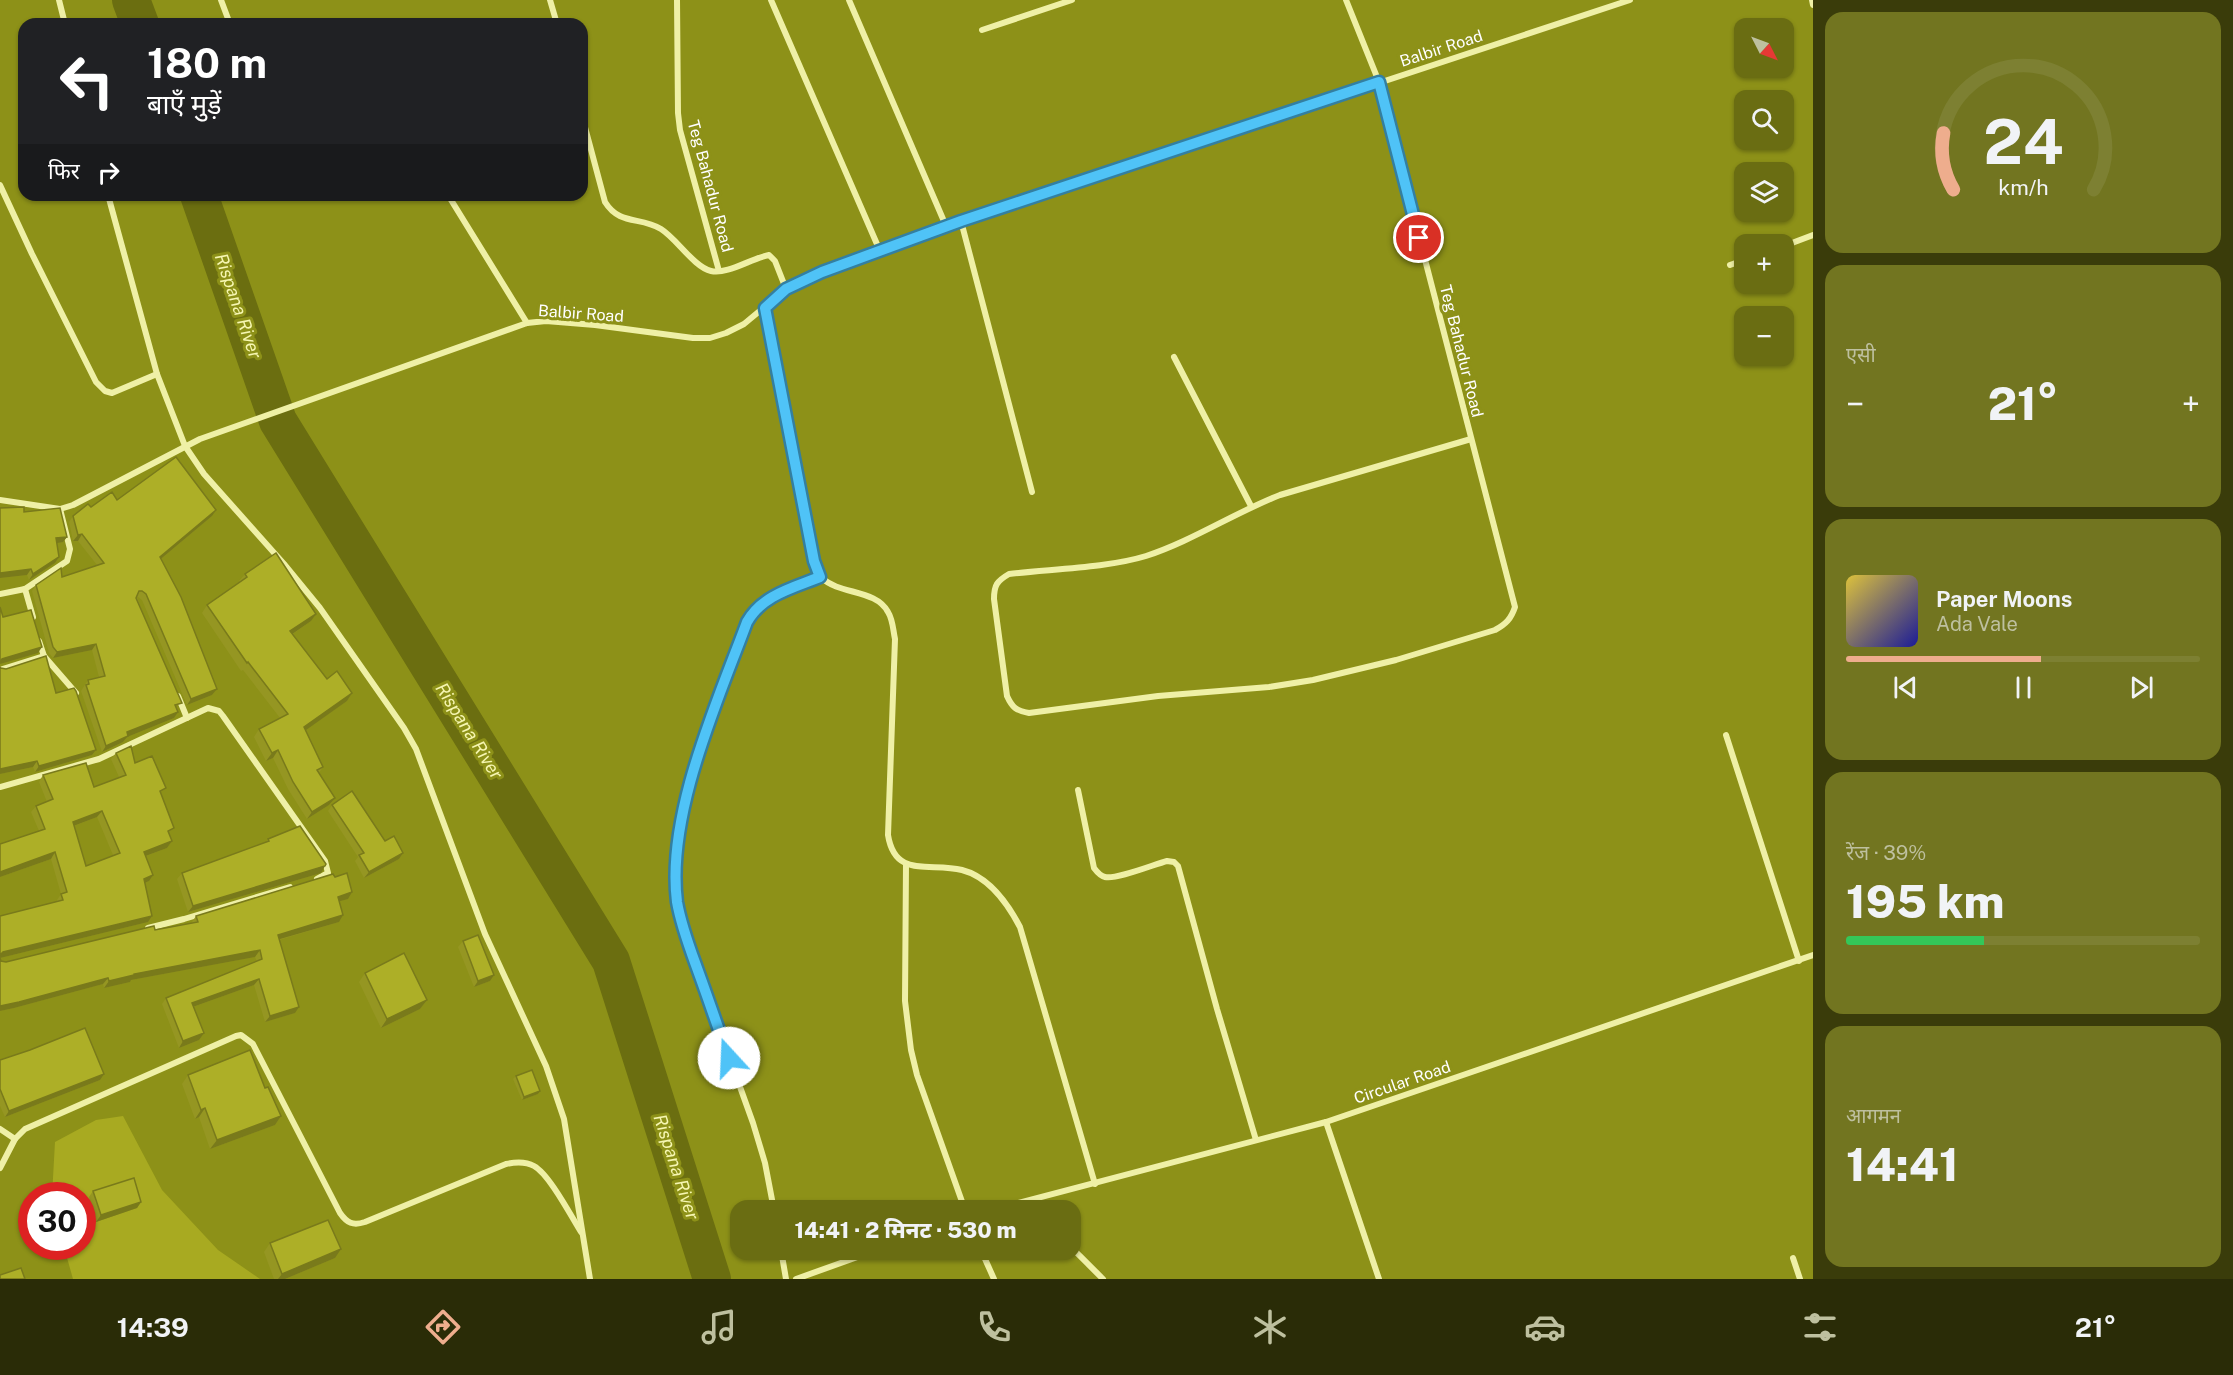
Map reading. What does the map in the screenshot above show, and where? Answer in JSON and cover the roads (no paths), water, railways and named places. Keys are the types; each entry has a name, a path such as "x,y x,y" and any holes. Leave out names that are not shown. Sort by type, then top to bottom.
{"street":[{"path":"59,0 64,18"},
{"path":"221,0 228,18"},
{"path":"550,0 555,18"},
{"name":"Teg Bahadur Road","path":"677,0 680,130 719,272"},
{"path":"771,0 880,250"},
{"path":"849,0 946,226"},
{"path":"982,30 1072,0"},
{"name":"Teg Bahadur Road","path":"1251,506 1188,539 1144,557 1009,574 1000,579 994,586 994,599 1007,696 1011,706 1020,712 1029,713 1158,696 1269,687 1313,680 1396,660 1495,630 1506,625 1511,617 1515,607 1379,82 1346,0"},
{"name":"Balbir Road","path":"60,509 73,505 200,439 527,323 546,321 578,323 693,338 710,338 726,333 744,324 786,289 822,272 880,250 961,221 1630,0"},
{"path":"1812,0 1813,5"},
{"path":"588,138 605,202 617,216 658,227 672,237 700,266 710,271 719,272 769,255 775,261 786,289"},
{"path":"0,184 96,382 105,391 112,393 157,374"},
{"path":"110,201 157,374 185,446 204,474 320,608 404,728 416,749 485,934 546,1066 564,1119 590,1279"},
{"path":"452,201 527,323"},
{"path":"961,221 1032,492"},
{"path":"1794,242 1813,235"},
{"path":"765,308 814,561 820,577 830,584 877,600 887,609 892,622 895,639 888,835 890,847 896,857 906,864 962,870 980,879 997,892 1011,910 1020,927 1095,1184"},
{"path":"1174,357 1251,506 1304,487 1471,439"},
{"path":"0,500 60,509 70,549 65,563 25,588 0,594"},
{"path":"772,1200 765,1163 753,1123 683,928 678,904 675,857 683,812 698,756 747,622 754,610 764,601 820,577"},
{"path":"25,588 34,622"},
{"path":"38,634 44,656 77,694 81,705"},
{"path":"0,670 44,656"},
{"path":"174,686 187,718"},
{"path":"0,787 99,759 208,708 219,711 325,861 329,869 327,875 314,880"},
{"path":"1726,735 1799,961"},
{"path":"96,748 99,759"},
{"path":"1078,790 1094,868 1100,875 1106,878 1115,877 1167,861 1174,862 1178,866 1256,1140"},
{"path":"906,864 904,1001 911,1050 917,1075 961,1200"},
{"path":"138,930 184,919 292,886"},
{"name":"Circular Road","path":"1035,1200 1326,1122 1813,955"},
{"path":"0,1168 15,1139 26,1129 241,1035 253,1044 340,1213 351,1224 365,1222 506,1164 517,1162 534,1166 546,1177 583,1235"},
{"path":"1326,1122 1379,1279"},
{"path":"0,1129 15,1139"},
{"path":"1081,1257 1103,1279"},
{"path":"1793,1258 1800,1279"},
{"path":"783,1260 786,1279"},
{"path":"796,1279 849,1260"},
{"path":"985,1260 994,1279"}],"waterway":[{"name":"Rispana River","path":"131,0 138,18"},
{"name":"Rispana River","path":"201,201 278,421 611,961 712,1279"}]}
